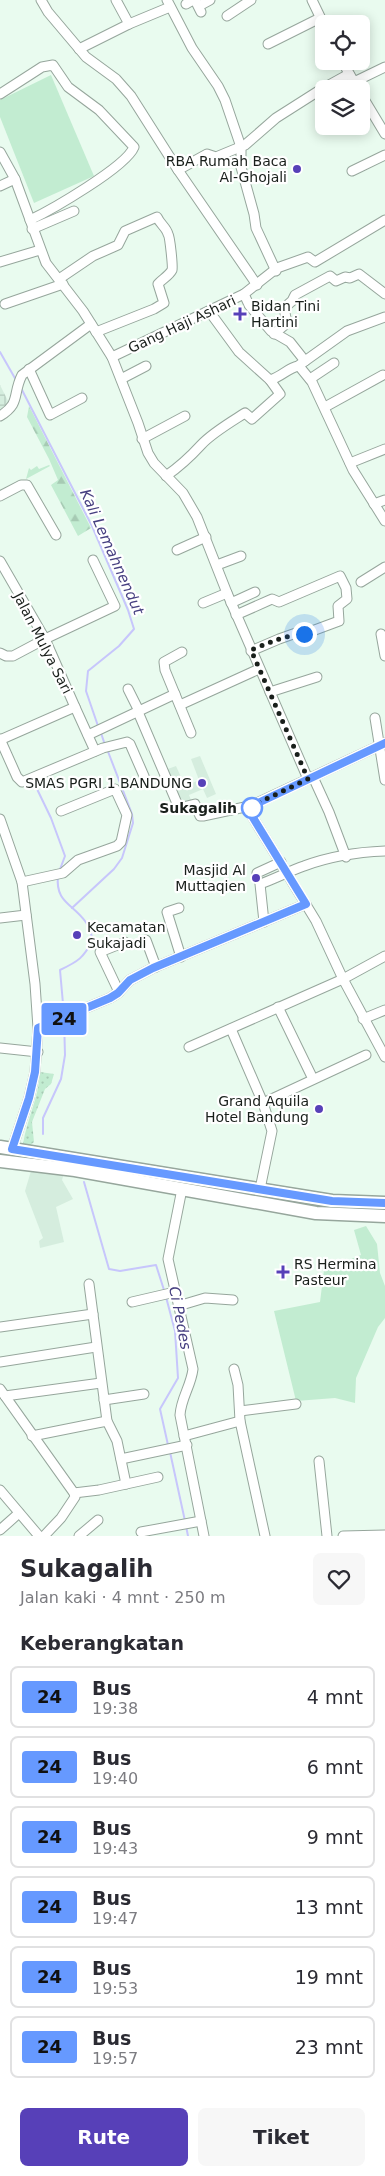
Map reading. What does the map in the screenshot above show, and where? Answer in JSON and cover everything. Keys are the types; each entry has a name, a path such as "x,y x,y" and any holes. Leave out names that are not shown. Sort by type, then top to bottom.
{"highway":[{"path":"6,1148 332,1201 385,1203"},
{"path":"0,1161 74,1170 316,1213 385,1216"}],"street":[{"path":"41,0 48,12 86,57 116,79 131,96 151,124 156,136 178,170 257,286"},
{"path":"116,0 129,24"},
{"path":"195,4 210,0"},
{"path":"227,16 251,0"},
{"path":"312,0 319,15"},
{"path":"79,49 168,3 192,48 218,86 242,147 240,155 241,167 255,224 276,271"},
{"path":"268,44 315,25"},
{"path":"0,94 42,66 53,66 68,87 98,110 134,147 126,158 81,192 31,224"},
{"path":"358,80 385,67"},
{"path":"178,170 207,154 216,157 242,147 276,118 315,93"},
{"path":"370,109 385,134"},
{"path":"0,152 15,179 46,263 112,357 138,423 142,439 154,463 189,502 206,537 259,669 310,778 329,812 346,857"},
{"path":"352,171 385,155"},
{"path":"0,186 15,179"},
{"path":"31,224 74,211"},
{"path":"0,416 11,409 14,404 16,386 26,372 93,328 154,309 164,303 158,284 172,269 173,264 169,252 168,234 160,225 157,217 125,231 118,244 93,256 61,282 5,304"},
{"name":"Gang Haji Ashari","path":"112,357 244,294 257,286 276,271 277,268 308,257 315,262 385,220"},
{"path":"0,262 40,250"},
{"path":"274,334 288,323 284,308 292,302 295,295 328,277 336,281 359,274 385,294"},
{"path":"244,294 249,305 274,334 290,342 325,407 350,463 385,521"},
{"path":"166,476 244,413 252,419 280,394 270,380 239,352 209,311"},
{"path":"270,380 282,376 290,368 302,364 347,332 385,317"},
{"path":"310,379 334,363"},
{"path":"121,379 146,366"},
{"path":"26,372 50,415 82,398"},
{"path":"325,407 383,375"},
{"path":"142,439 185,416"},
{"path":"350,463 385,449"},
{"path":"0,496 21,485 27,485 56,535"},
{"path":"374,504 385,500"},
{"path":"177,550 206,537"},
{"path":"216,565 241,556"},
{"path":"0,653 6,656 13,656 116,605 93,560"},
{"name":"Jalan Mulya Sari","path":"0,561 44,639 75,707 0,739"},
{"path":"361,582 385,567"},
{"path":"236,615 272,599 278,602 340,576 346,588 347,599 338,606 339,620 304,634 296,633 251,650"},
{"path":"231,603 255,592"},
{"path":"203,603 227,593"},
{"path":"381,634 385,656"},
{"path":"182,652 164,662 165,670 191,733"},
{"path":"180,705 259,669"},
{"path":"270,692 316,677"},
{"path":"128,689 179,808 195,804 200,816 245,807 252,808 258,803 382,744"},
{"path":"92,734 175,694"},
{"path":"75,707 99,749"},
{"path":"375,718 382,744 385,780"},
{"path":"0,739 17,776 22,782 99,749 127,742 130,744 144,776"},
{"path":"22,882 63,873 76,861 120,844 127,816 115,789 61,811"},
{"path":"252,808 252,816 323,934 363,1019 381,1043 385,1057"},
{"path":"0,819 22,882 35,984 38,1028 38,1052 29,1098 6,1148"},
{"path":"264,922 260,884 322,861 385,851"},
{"path":"257,873 281,862"},
{"path":"38,1028 65,1019 110,998 119,992 130,980 156,967 306,904"},
{"path":"179,908 167,912 181,957"},
{"path":"0,918 26,915"},
{"path":"146,940 156,967"},
{"path":"119,992 100,952 125,942"},
{"path":"189,1047 343,979 385,956"},
{"path":"278,1007 313,1079"},
{"path":"363,1019 385,1010"},
{"path":"231,1029 272,1131 260,1189"},
{"path":"0,1048 38,1052"},
{"path":"262,1103 366,1055"},
{"path":"182,1189 168,1254 169,1293 178,1306 193,1370 190,1382 180,1403 180,1415 204,1536"},
{"path":"89,1284 107,1421 114,1435 126,1484"},
{"path":"132,1302 169,1293"},
{"path":"178,1306 205,1298 233,1300"},
{"path":"0,1327 93,1314"},
{"path":"0,1362 96,1347"},
{"path":"234,1369 240,1421 265,1536"},
{"path":"44,1536 66,1511 75,1497 74,1493 2,1393 101,1383"},
{"path":"104,1400 144,1394"},
{"path":"240,1411 296,1404"},
{"path":"32,1436 107,1421"},
{"path":"184,1436 240,1421"},
{"path":"121,1459 138,1454 188,1448"},
{"path":"319,1461 327,1536"},
{"path":"74,1493 158,1478"},
{"path":"0,1491 39,1536"},
{"path":"0,1530 19,1513"},
{"path":"80,1536 98,1520"},
{"path":"141,1532 201,1521"},
{"path":"343,1536 385,1535"}],"shaded area":[{"path":"0,385 9,403 0,409"},
{"name":"SMAS PGRI 1 BANDUNG","path":"200,756 216,794 207,798 203,789 189,795 191,800 180,805 165,770 176,766 185,786 199,780 191,759"},
{"path":"31,1171 64,1173 62,1180 73,1199 56,1207 64,1242 40,1248 39,1241 43,1238 25,1191"}],"green space":[{"path":"51,75 94,176 34,203 0,117 0,100"},
{"path":"29,406 91,528 78,536 51,485 58,480 27,417"},
{"path":"49,465 26,479 29,468 31,470 37,466 39,469"},
{"path":"40,1072 54,1074 51,1084 45,1089 32,1122 34,1142 28,1147 23,1144"},
{"path":"366,1226 377,1244 380,1273 385,1286 385,1318 378,1327 356,1378 355,1403 335,1398 296,1401 274,1311 320,1302 324,1270 361,1255 354,1230"}],"waterway":[{"name":"Kali Lemahnendut","path":"0,352 16,380"},
{"name":"Kali Lemahnendut","path":"21,388 92,526 128,610 134,629 119,646 88,671 86,691 98,726"},
{"name":"Kali Lemahnendut","path":"101,733 105,745"},
{"name":"Kali Lemahnendut","path":"72,908 114,869 122,858 133,823 132,814 107,749"},
{"name":"Ci Pedes","path":"25,785 37,789 51,818 65,856 59,872"},
{"name":"Ci Pedes","path":"58,876 59,892 85,921 93,940 80,958 60,970 64,1015"},
{"name":"Ci Pedes","path":"43,1134 43,1118 61,1079 65,1055 64,1019"},
{"name":"Ci Pedes","path":"84,1182 109,1269 120,1271 156,1265 164,1290"},
{"name":"Ci Pedes","path":"166,1297 175,1331 178,1378 160,1409 168,1445"},
{"name":"Ci Pedes","path":"170,1452 185,1521"},
{"name":"Ci Pedes","path":"186,1526 188,1536"}],"bus line":[{"name":"24","path":"385,743 258,803 252,808 252,816 306,904 153,968 130,980 118,993 110,998 68,1018 38,1028 38,1052 35,1072 29,1098 12,1149 182,1175 332,1201 385,1203"}],"place":[{"name":"RBA Rumah Baca Al-Ghojali","path":"297,169"},
{"name":"Bidan Tini Hartini","path":"240,314"},
{"name":"SMAS PGRI 1 BANDUNG","path":"202,783"},
{"name":"Sukagalih","path":"252,808"},
{"name":"Masjid Al Muttaqien","path":"256,878"},
{"name":"Kecamatan Sukajadi","path":"77,935"},
{"name":"Grand Aquila Hotel Bandung","path":"319,1109"},
{"name":"RS Hermina Pasteur","path":"283,1272"}],"route":[{"path":"252,808 258,803 308,779 251,650 296,633 304,634"}]}
